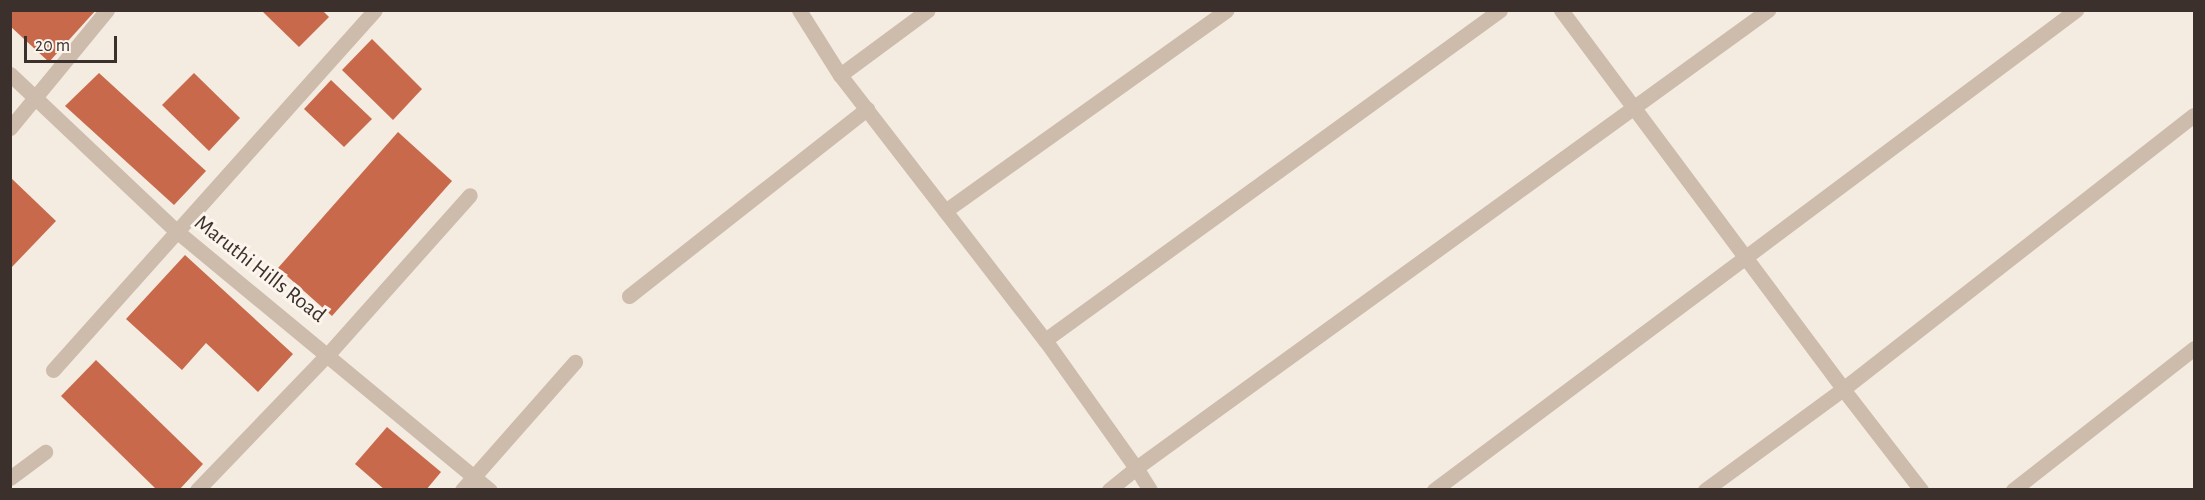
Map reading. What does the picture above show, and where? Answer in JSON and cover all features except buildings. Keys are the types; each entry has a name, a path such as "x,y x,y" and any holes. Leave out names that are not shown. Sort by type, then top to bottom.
{"street":[{"path":"10,128 107,10"},
{"path":"53,369 174,229 375,10"},
{"path":"799,10 840,75 1046,340 1150,489"},
{"path":"840,75 928,10"},
{"path":"945,211 1227,10"},
{"path":"1046,340 1500,10"},
{"path":"1561,10 1843,389 1921,489"},
{"path":"1109,489 1768,10"},
{"path":"1434,489 2076,10"},
{"name":"Maruthi Hills Road","path":"10,74 174,229 330,352 490,489"},
{"path":"629,296 867,109"},
{"path":"1705,489 1843,389 2194,115"},
{"path":"197,489 330,352 470,195"},
{"path":"2013,489 2194,348"},
{"path":"462,489 575,362"},
{"path":"10,478 45,452"}]}
